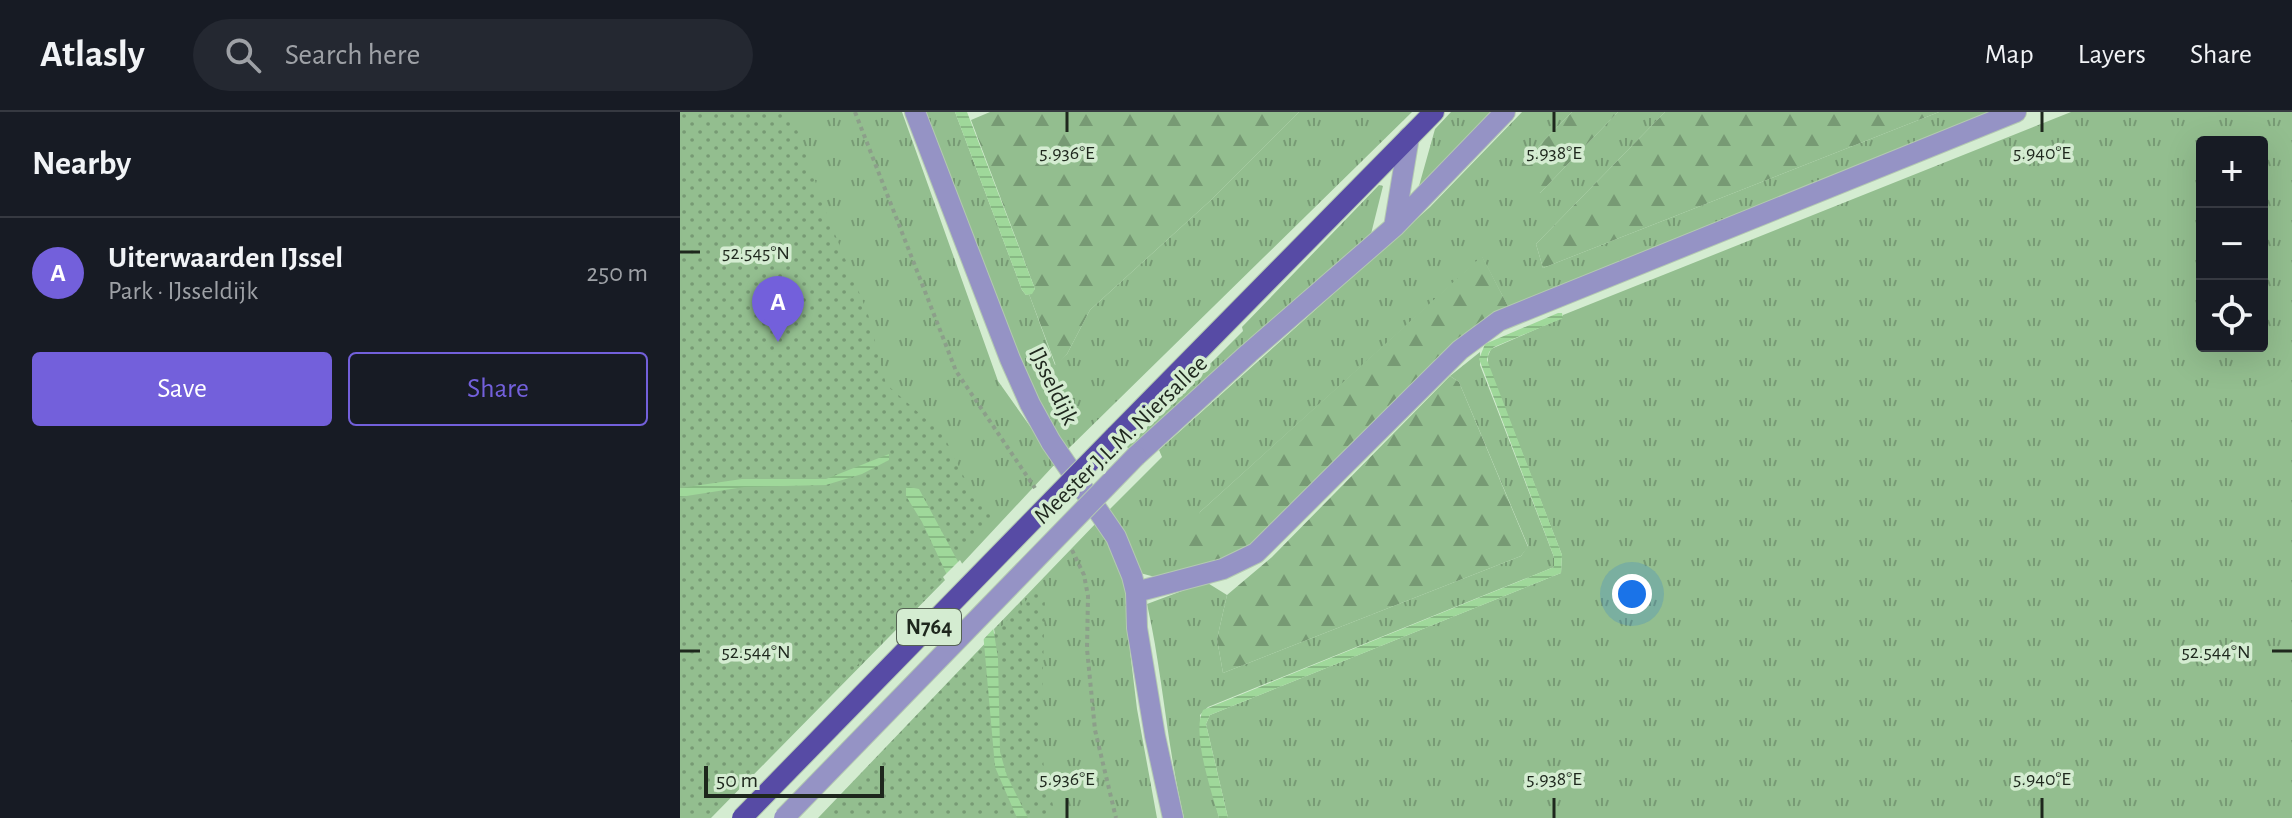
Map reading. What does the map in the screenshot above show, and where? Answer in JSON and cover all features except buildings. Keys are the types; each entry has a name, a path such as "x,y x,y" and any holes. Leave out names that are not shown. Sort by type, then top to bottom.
{"main road":[{"name":"Meester J.L.M. Niersallee","path":"742,818 1434,112"}],"street":[{"name":"IJsseldijk","path":"915,112 1025,393 1051,442 1116,537 1136,592 1137,628 1155,736 1173,818"},
{"name":"Meester J.L.M. Niersallee","path":"784,818 1136,456 1394,227 1505,112"},
{"path":"1136,592 1223,569 1256,553 1460,350 1499,321 2016,112"},
{"path":"1394,227 1409,137"}],"path":[{"path":"855,112 956,371 1036,490"},
{"path":"1065,538 1084,575 1088,596 1087,649 1095,730 1116,818"}],"green space":[{"path":"680,112 791,112 827,215 868,314 886,384 943,434 966,481 996,519 955,561 955,566 707,818 680,818"},
{"path":"749,112 902,112 998,381 1056,463 959,567 919,489 948,577 711,818 680,818"},
{"path":"924,112 955,112 1022,290 1029,294 1055,365 1067,354 1090,310 1211,200 1299,112 1412,112 1065,452 1038,408"},
{"path":"990,112 1299,112 1211,200 1090,310 1067,354 1056,366 1029,294 1035,289 971,120"},
{"path":"1451,112 1493,112 1419,186 1435,129"},
{"path":"1522,112 1572,112 1522,163 1540,193 1618,112 1665,112 1536,244 1543,268 1939,112 1998,112 1510,310 1482,257 1200,512 1185,571 1155,577 1140,573 1109,510 1162,457 1159,450 1430,207"},
{"path":"1572,112 1618,112 1540,193 1527,191 1520,183 1522,163"},
{"path":"1665,112 1939,112 1543,268 1536,244"},
{"path":"2071,112 2292,112 2292,818 1228,818 1206,724 1210,715 1561,573 1562,555 1488,365 1488,356 1491,349 1563,315"},
{"path":"1379,185 1383,186 1371,234 1131,451 1127,447 1243,331 1242,327"},
{"path":"1482,256 1510,310 1281,522 1234,557 1185,571 1185,537 1200,512"},
{"path":"1480,352 1480,365 1554,557 1554,567 1208,707 1200,715 1201,742 1219,818 1184,818 1147,604 1206,582 1227,595 1217,639 1223,673 1521,556 1528,546 1459,382 1450,376"},
{"path":"1450,376 1459,382 1528,547 1521,556 1223,673 1217,639 1227,595 1272,557"},
{"path":"1099,520 1130,596 1130,651 1137,709 1157,818 1028,818 994,629"},
{"path":"1040,586 1045,598 1041,740 1056,818 818,818"}],"shaded area":[{"path":"955,112 967,112 1035,289 1032,294 1026,295 1022,290"},
{"path":"1562,313 1563,318 1494,347 1487,360 1562,555 1561,573 1210,715 1206,724 1228,818 1219,818 1201,748 1199,733 1203,710 1554,567 1554,557 1479,359 1485,344"},
{"path":"889,454 889,460 862,474 826,485 744,487 680,497 680,488 742,479 826,479"},
{"path":"906,488 919,489 993,627 998,658 1000,752 1007,776 1028,818 1017,818 995,767 983,632 948,577 906,496"}],"pier":[{"path":"960,560 997,625 981,642 943,577"}],"place":[{"name":"Uiterwaarden IJssel","path":"778,342"}]}
